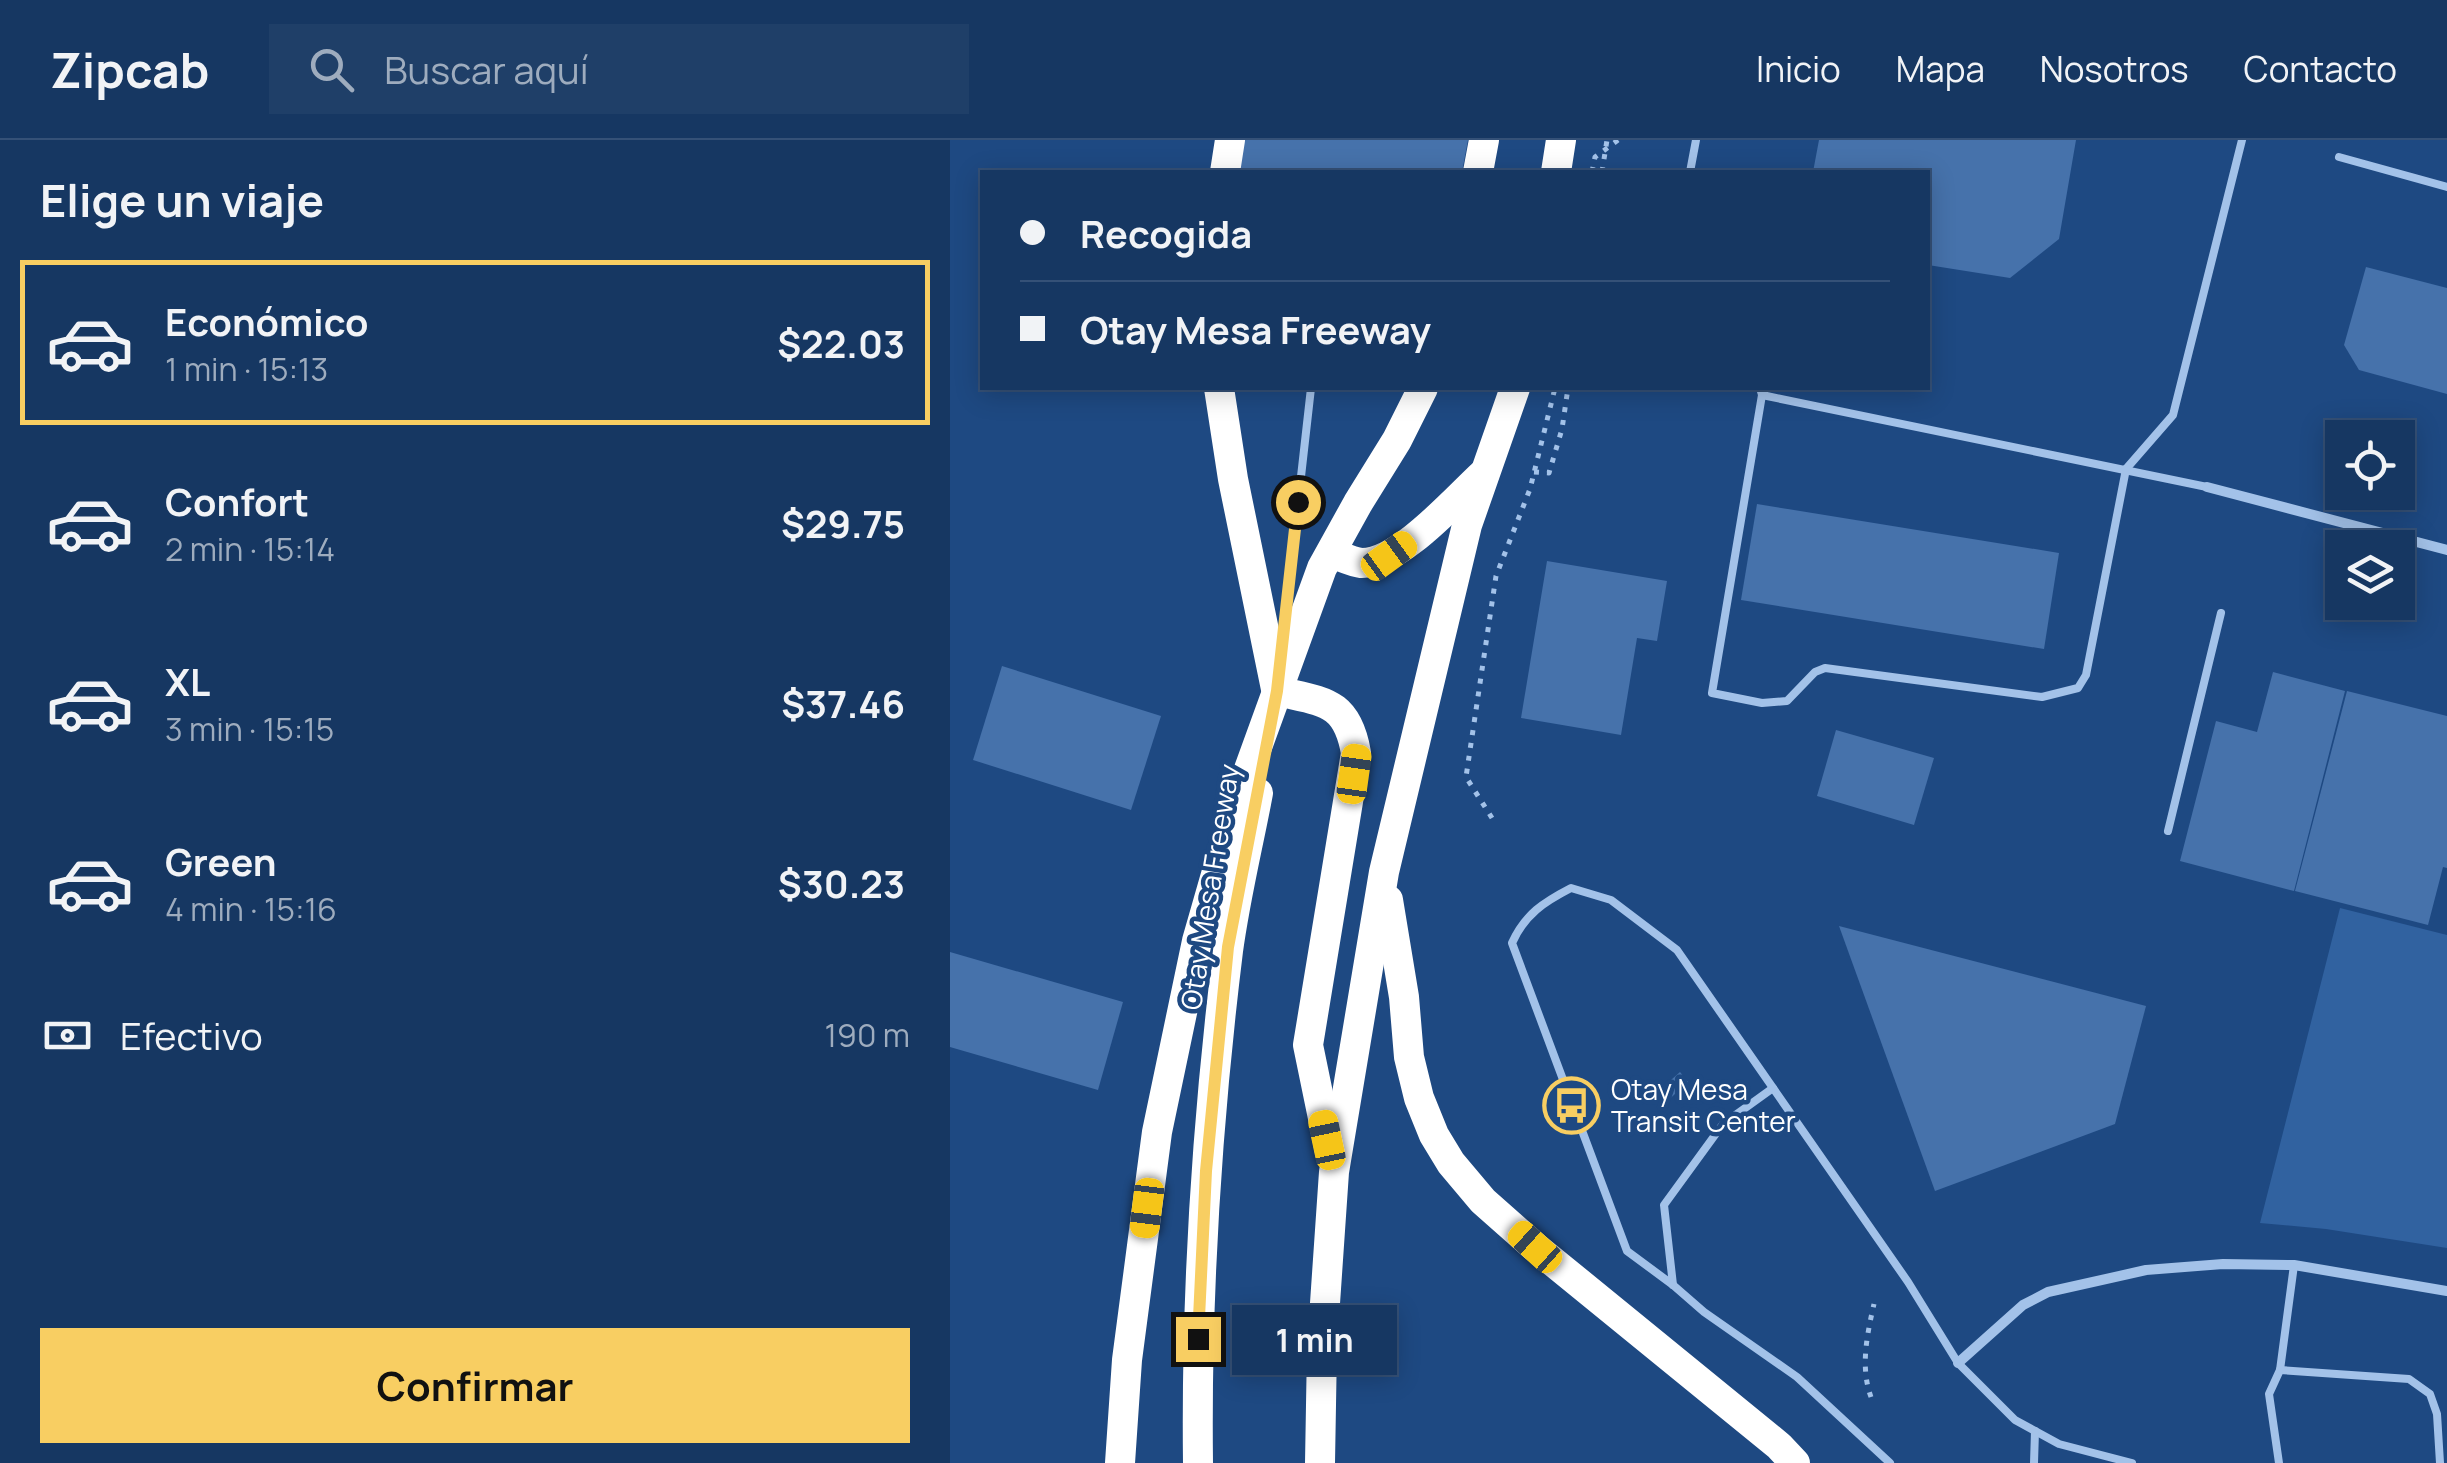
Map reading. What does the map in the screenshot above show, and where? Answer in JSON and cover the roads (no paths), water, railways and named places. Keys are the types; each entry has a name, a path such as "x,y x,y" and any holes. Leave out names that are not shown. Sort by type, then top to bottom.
{"highway":[{"path":"1225,170 1230,140"},
{"path":"1478,170 1484,140"},
{"path":"1556,170 1561,140"},
{"name":"Otay Mesa Freeway","path":"1198,1463 1197,1373 1206,1171 1228,947 1277,691 1233,479 1219,390"},
{"path":"1120,1463 1127,1360 1156,1132 1197,942 1236,805 1322,568 1422,390"},
{"path":"1320,1463 1322,1347 1334,1172 1384,872 1467,525 1514,390"},
{"path":"1331,553 1361,563 1389,556 1422,532 1488,469"},
{"path":"1277,691 1333,706 1353,732 1356,753 1308,1045 1334,1172"},
{"path":"1384,872 1404,997 1409,1057 1419,1098 1451,1163 1483,1200 1535,1247 1795,1463"}],"street":[{"path":"2207,488 2447,550"},
{"path":"1958,1363 2023,1305 2048,1292 2146,1270 2223,1264 2294,1265 2447,1291"}],"lane":[{"path":"1690,170 1696,140"},
{"path":"2207,488 2126,469 1761,391 1712,693 1762,702 1787,701 1815,672 1825,668 2042,697 2078,688 2086,675 2126,469 2174,414 2242,140"},
{"path":"2339,158 2447,187"},
{"path":"1277,691 1311,390"},
{"path":"2168,831 2221,613"},
{"path":"1890,1463 1797,1378 1627,1251 1512,943 1540,905 1570,888 1611,900 1677,950 1908,1282 1958,1363 2015,1420 2059,1444 2132,1463"},
{"path":"1673,1286 1664,1204 1723,1124 1773,1088"},
{"path":"2279,1463 2269,1394 2280,1370 2294,1265"},
{"path":"2280,1370 2409,1379 2430,1394 2437,1414 2440,1463"},
{"path":"2034,1463 2035,1430"}],"place":[{"name":"Otay Mesa Transit Center","path":"1572,1106"}]}
